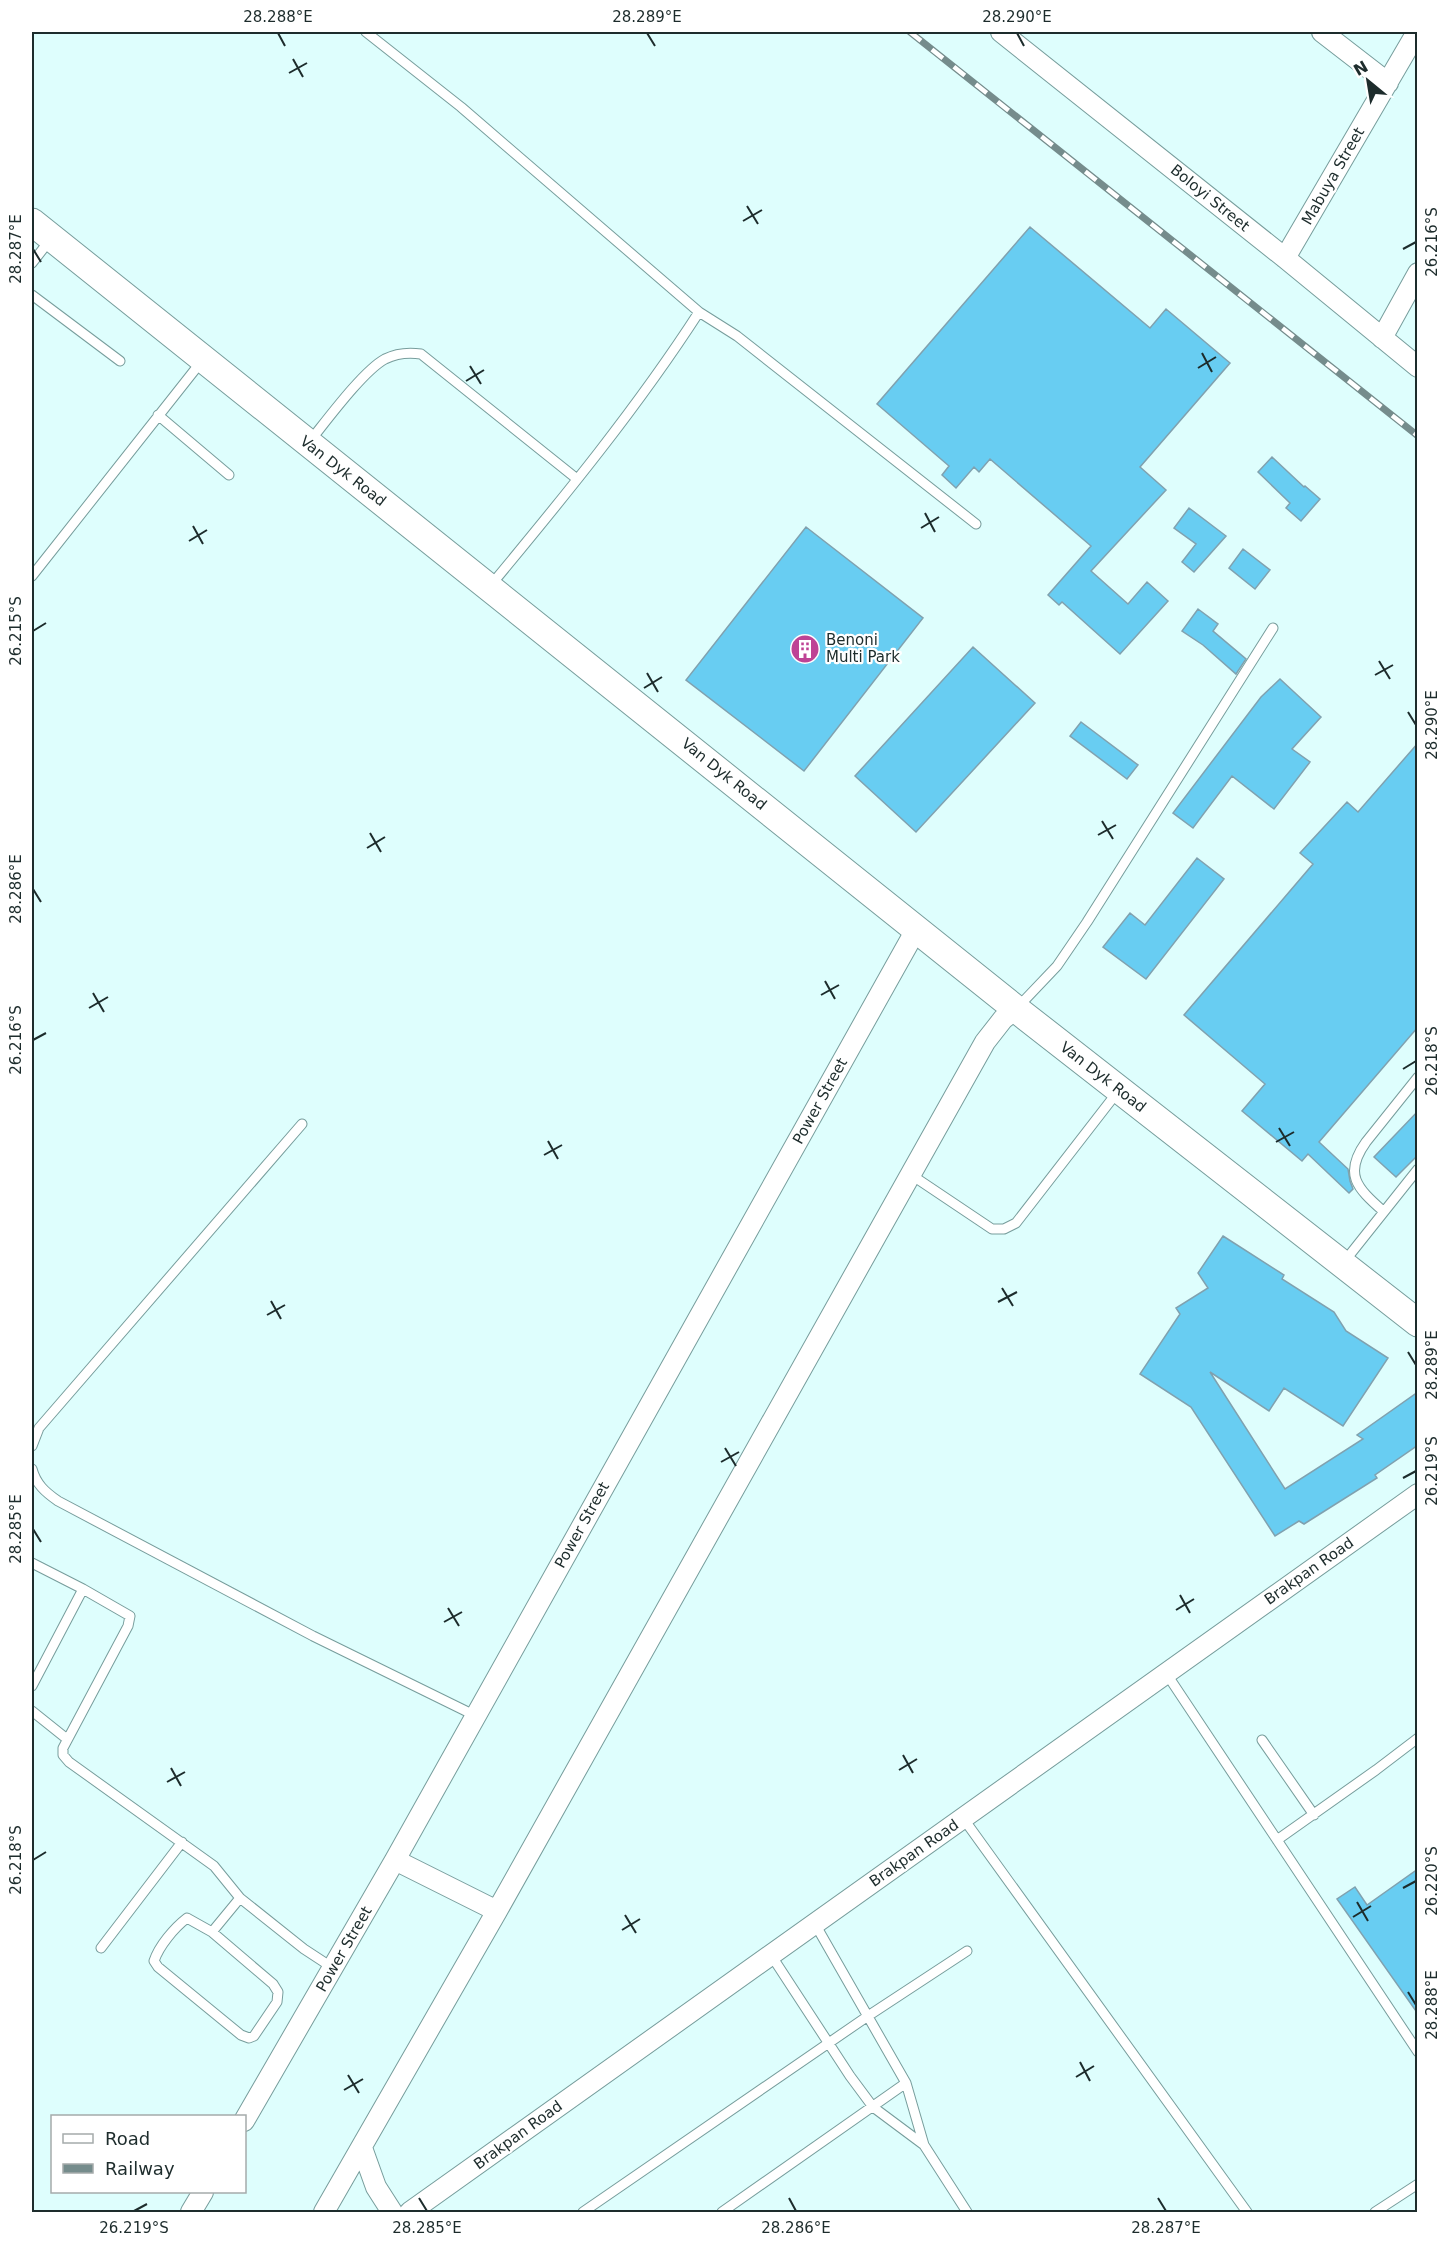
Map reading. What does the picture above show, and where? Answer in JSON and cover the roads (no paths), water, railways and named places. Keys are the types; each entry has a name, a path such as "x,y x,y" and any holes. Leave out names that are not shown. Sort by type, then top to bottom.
{"main road":[{"name":"Van Dyk Road","path":"41,230 1016,1009 1418,1323"}],"street":[{"name":"Boloyi Street","path":"1001,32 1286,258 1418,367"},
{"path":"1322,32 1388,83"},
{"name":"Mabuya Street","path":"1286,258 1417,32"},
{"path":"1382,338 1418,273"},
{"name":"Power Street","path":"246,2118 395,1860 916,928"},
{"path":"324,2212 497,1911 985,1042 1003,1019 1016,1009"},
{"name":"Brakpan Road","path":"410,2212 1418,1494"},
{"path":"395,1860 497,1911"},
{"path":"362,2148 376,2187 392,2212"},
{"path":"191,2212 202,2193"}],"lane":[{"path":"366,32 461,106 699,312 737,336 976,524"},
{"path":"32,263 41,230"},
{"path":"32,295 120,361"},
{"path":"490,587 577,479 677,347 699,312"},
{"path":"308,443 377,364 393,356 411,352 421,354 577,479"},
{"path":"32,576 203,360"},
{"path":"158,415 229,475"},
{"path":"1016,1009 1057,966 1087,922 1273,628"},
{"path":"1383,1211 1357,1186 1354,1165 1362,1147 1418,1077"},
{"path":"910,1174 992,1229 1004,1229 1016,1223 1119,1089"},
{"path":"32,1446 39,1428 302,1124"},
{"path":"1343,1264 1418,1169"},
{"path":"32,1469 35,1480 58,1501 313,1636 476,1716"},
{"path":"32,1563 127,1612 130,1619 63,1748 63,1755 69,1762 214,1866 240,1898 304,1949 333,1968"},
{"path":"32,1686 83,1589"},
{"path":"1166,1673 1418,2052"},
{"path":"32,1711 68,1739"},
{"path":"1277,1840 1418,1738"},
{"path":"1262,1740 1314,1815"},
{"path":"963,1818 1247,2212"},
{"path":"101,1948 182,1842"},
{"path":"213,1932 240,1898"},
{"path":"187,1918 213,1932 273,1984 278,1992 277,2002 254,2036 249,2038 241,2035 158,1967 154,1961 179,1924 187,1918"},
{"path":"815,1924 906,2084 924,2145 967,2212"},
{"path":"583,2212 868,2016 967,1951"},
{"path":"771,1955 873,2107 924,2145"},
{"path":"722,2212 906,2084"},
{"path":"1375,2212 1418,2184"}],"railway":[{"path":"910,32 1418,436"}],"place":[{"name":"Benoni Multi Park","path":"805,649"}]}
